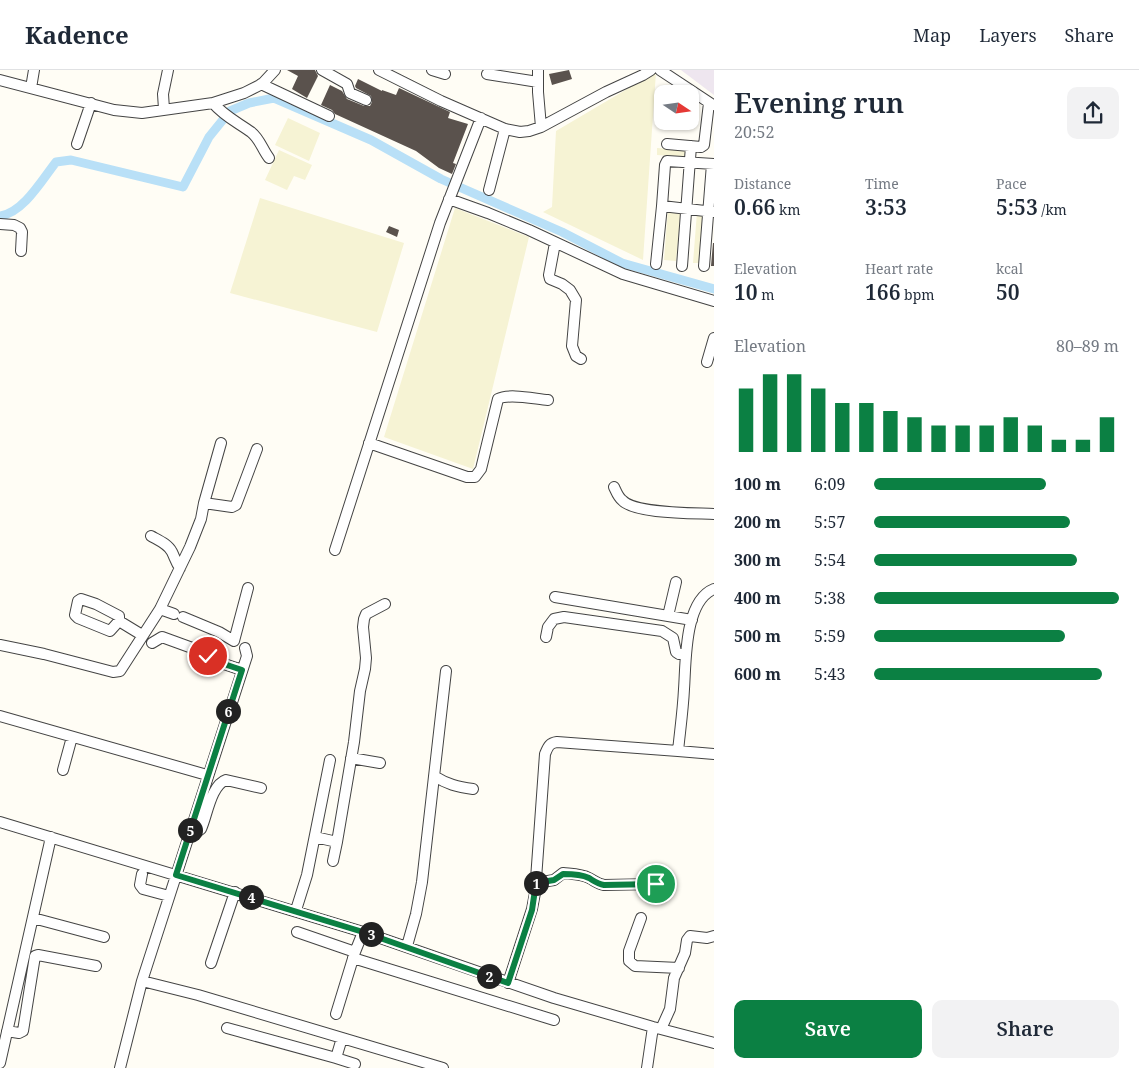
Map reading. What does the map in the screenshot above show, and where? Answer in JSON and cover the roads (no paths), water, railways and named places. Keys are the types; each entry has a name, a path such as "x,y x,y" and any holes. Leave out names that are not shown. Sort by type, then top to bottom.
{"street":[{"path":"31,88 34,70"},
{"path":"164,110 163,94 168,70"},
{"path":"0,80 114,110 142,113 213,103 244,93 261,84 275,70"},
{"path":"322,70 347,84 350,93 366,100"},
{"path":"380,70 441,101 505,129 520,132 541,127 651,70"},
{"path":"432,70 445,74"},
{"path":"538,70 541,127"},
{"path":"660,70 712,105 704,145 701,147 667,144"},
{"path":"487,74 538,82"},
{"path":"261,84 329,116"},
{"path":"78,144 90,103"},
{"path":"213,103 225,116 251,132 261,143 269,158"},
{"path":"335,550 450,197 481,118"},
{"path":"489,190 505,129"},
{"path":"682,266 690,146"},
{"path":"656,264 665,165 667,161 713,164 711,211 704,266"},
{"path":"450,197 623,274 714,301"},
{"path":"662,206 711,211"},
{"path":"6,224 19,226 22,232 20,251"},
{"path":"555,243 549,275 550,279 570,290 576,300 572,346 576,356 581,358"},
{"path":"707,362 714,338"},
{"path":"370,443 472,478 481,469 498,399 502,397 548,400"},
{"path":"0,645 116,672 121,669 160,609 196,533 221,443"},
{"path":"204,503 232,507 236,505 257,449"},
{"path":"614,487 622,501 632,506 650,510 714,514"},
{"path":"151,536 167,546 180,568"},
{"path":"668,616 676,582"},
{"path":"160,609 219,632 234,641 248,588"},
{"path":"678,752 686,652 692,620 699,601 714,589"},
{"path":"555,596 692,620"},
{"path":"333,861 365,669 364,619 366,614 385,604"},
{"path":"546,637 548,627 554,619 564,616 662,631 673,638 678,654 686,652"},
{"path":"120,621 142,636"},
{"path":"152,643 162,638 195,649 215,661 242,670"},
{"path":"120,1068 142,981 247,656 245,648"},
{"path":"407,946 422,882 446,671"},
{"path":"0,716 207,775"},
{"path":"63,770 72,737"},
{"path":"508,983 532,910 536,883 545,754 548,746 557,742 714,754"},
{"path":"351,758 380,763"},
{"path":"296,910 308,875 330,760"},
{"path":"434,776 446,784 473,789"},
{"path":"189,832 197,832 202,829 214,791 222,782 226,780 261,788"},
{"path":"0,822 296,910 407,946 508,983 657,1028 714,1043"},
{"path":"0,1064 51,837"},
{"path":"315,837 337,842"},
{"path":"142,874 140,885 143,889 169,896"},
{"path":"536,883 554,880 563,874 580,875 589,878 596,884 604,885 656,884"},
{"path":"211,963 235,892"},
{"path":"33,918 104,938"},
{"path":"641,918 629,951 629,961 635,966 679,968"},
{"path":"297,932 354,955 554,1020"},
{"path":"336,1014 363,932"},
{"path":"647,1068 657,1028 670,1009 674,978 685,953 687,940 690,936 707,938 714,936"},
{"path":"7,1031 23,1032 36,956 38,954 96,966"},
{"path":"142,981 198,995 443,1068"},
{"path":"227,1028 355,1064"},
{"path":"336,1058 342,1038"}],"waterway":[{"path":"0,216 8,214 24,202 56,162 71,160 183,187 209,137 230,111 249,103 274,98 371,140 441,179 562,232 622,263 714,289"}]}
